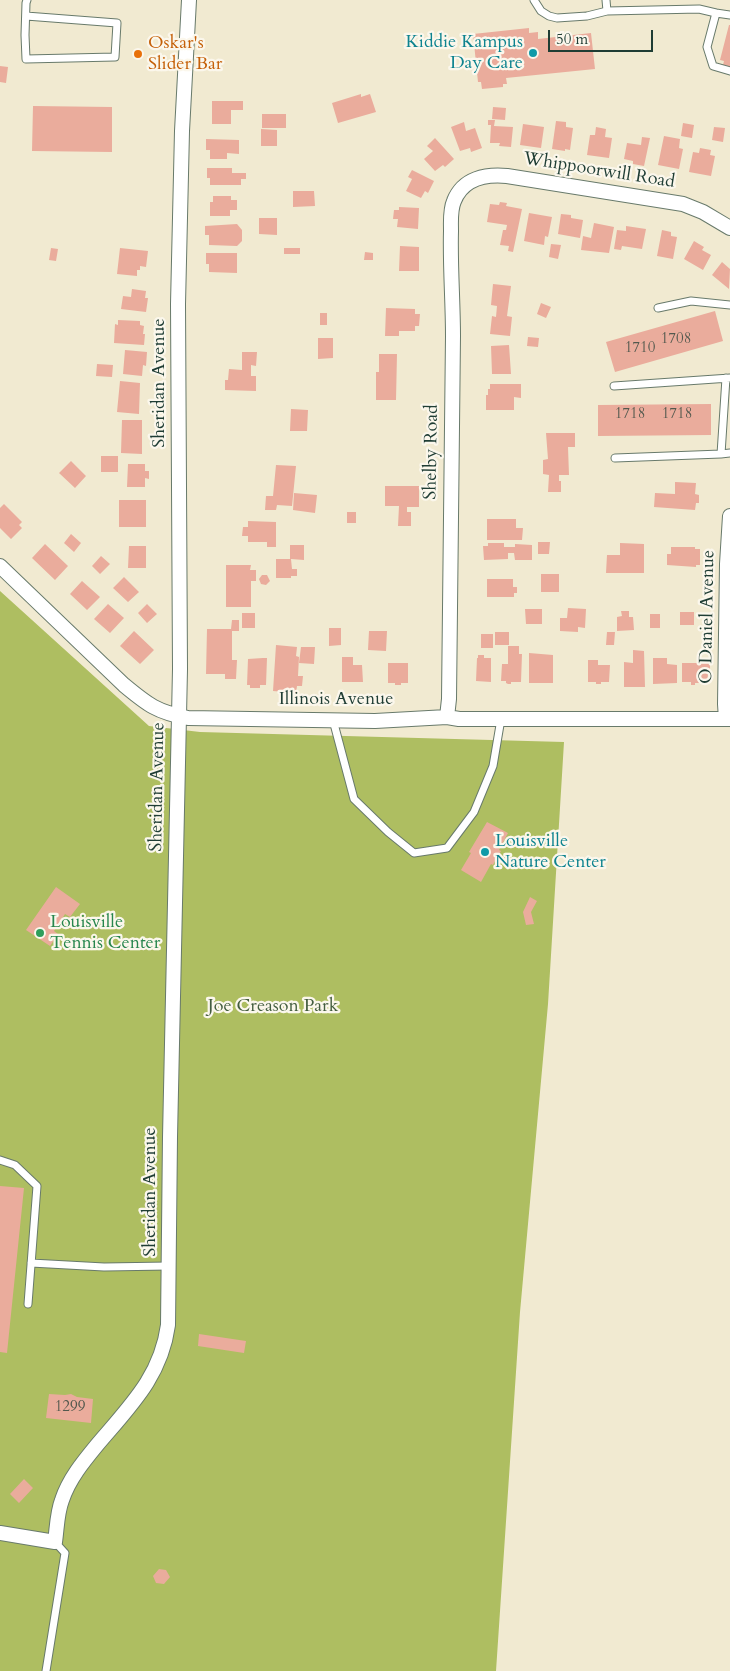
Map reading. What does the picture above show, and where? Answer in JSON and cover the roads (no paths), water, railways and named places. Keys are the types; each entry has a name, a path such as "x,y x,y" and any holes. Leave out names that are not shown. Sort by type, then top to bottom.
{"street":[{"name":"Sheridan Avenue","path":"56,1542 61,1502 72,1478 136,1399 150,1378 160,1357 168,1325 170,1127 180,669 178,304 182,131 189,0"},
{"name":"Whippoorwill Road","path":"460,190 472,180 494,174 684,204 703,212 730,228"},
{"name":"Shelby Road","path":"447,717 449,699 453,335 450,263 451,209 460,190"},
{"name":"O Daniel Avenue","path":"728,719 725,704 727,564 730,516"},
{"name":"Illinois Avenue","path":"0,566 124,685 151,706 165,713 178,716 216,720 375,720 447,717 459,719 728,719"},
{"path":"0,1533 56,1542"}],"lane":[{"path":"26,16 117,23 115,57 26,59 26,16 27,0"},
{"path":"534,0 541,11 548,16 557,18 587,16 607,12 699,10 730,15"},
{"path":"606,0 607,12"},
{"path":"716,13 707,47 713,66 730,71"},
{"path":"658,308 691,301 730,305"},
{"path":"614,386 728,378 721,454"},
{"path":"615,458 730,453"},
{"path":"333,720 354,799 388,832 414,853 447,848 474,812 493,766 501,719"},
{"path":"0,1160 15,1165 37,1186 28,1304"},
{"path":"31,1263 104,1267 169,1266"},
{"path":"46,1671 64,1553 56,1542"}],"place":[{"name":"Kiddie Kampus Day Care","path":"533,53"},
{"name":"Oskar's Slider Bar","path":"138,54"},
{"name":"Louisville Nature Center","path":"485,852"},
{"name":"Louisville Tennis Center","path":"40,933"}],"park label":[{"name":"Joe Creason Park","path":"273,1007"}]}
